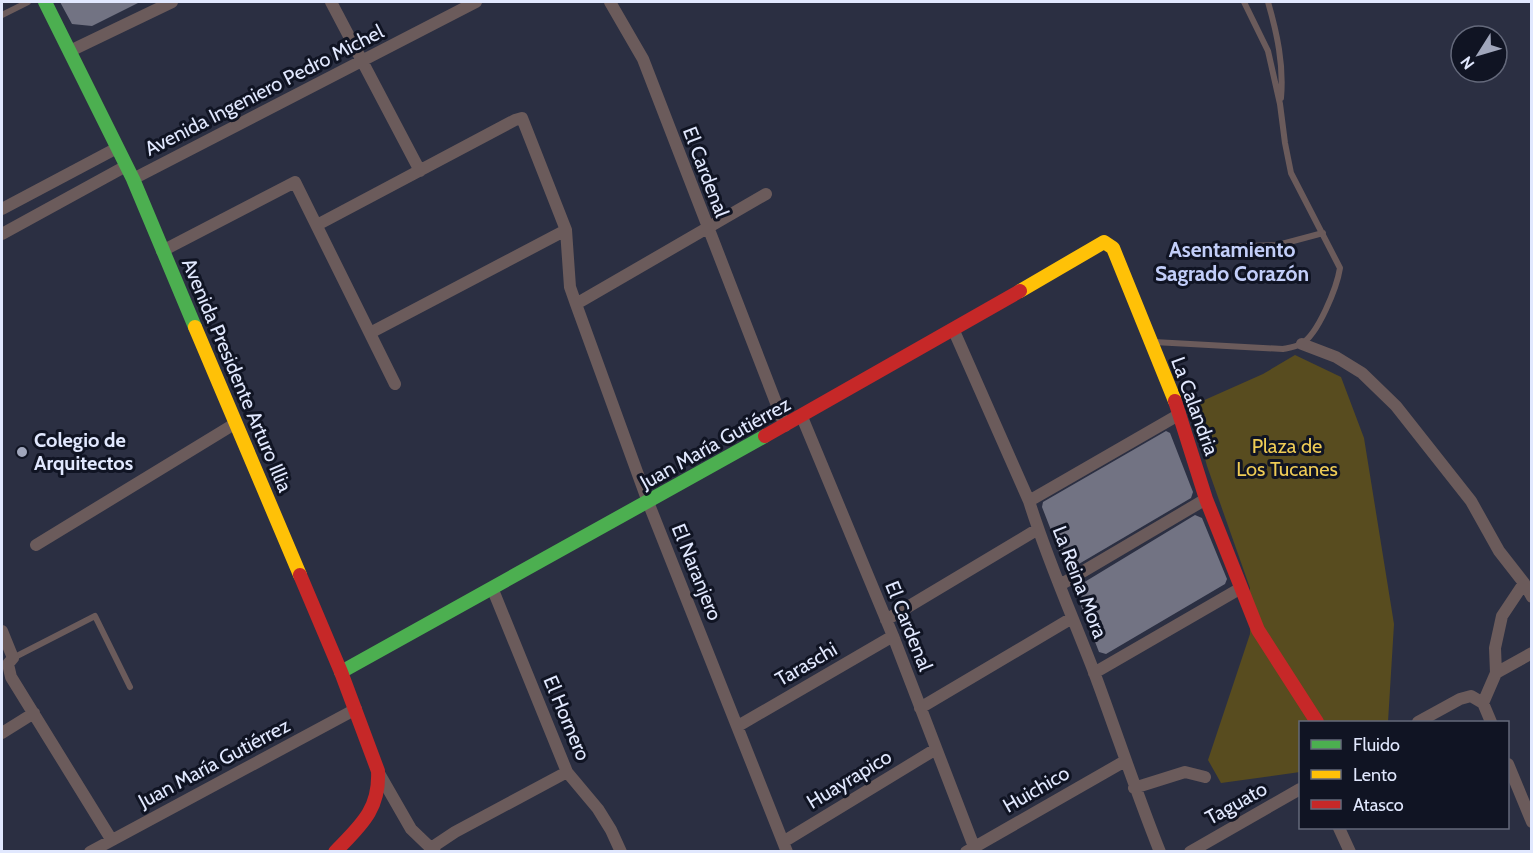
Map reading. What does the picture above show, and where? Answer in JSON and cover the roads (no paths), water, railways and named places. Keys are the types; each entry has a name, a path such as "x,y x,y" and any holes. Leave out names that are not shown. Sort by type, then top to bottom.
{"street":[{"name":"Avenida Presidente Arturo Illia","path":"45,2 133,179 341,672 378,771"},
{"path":"70,51 172,2"},
{"path":"317,225 420,171 331,2"},
{"name":"Avenida Ingeniero Pedro Michel","path":"133,179 476,2"},
{"name":"El Cardenal","path":"610,2 643,59 785,426"},
{"name":"El Naranjero","path":"420,171 522,118 566,230 570,287 576,304 648,502 785,847"},
{"name":"Avenida Ingeniero Pedro Michel","path":"2,209 117,148"},
{"name":"Avenida Ingeniero Pedro Michel","path":"2,234 126,166"},
{"path":"162,250 295,182 395,384"},
{"path":"576,304 766,194"},
{"path":"370,333 566,230"},
{"name":"Juan María Gutiérrez","path":"341,672 493,590 802,417 1104,243"},
{"name":"La Calandria","path":"1104,243 1113,248 1151,341 1180,414 1206,499 1258,630 1316,721"},
{"name":"La Reina Mora","path":"954,331 1029,501 1094,673 1134,788 1160,852"},
{"path":"1302,344 1336,357 1362,373 1396,406 1471,501 1499,551 1532,597"},
{"path":"1029,501 1180,414"},
{"name":"El Cardenal","path":"802,417 893,636 972,850"},
{"path":"36,545 236,423"},
{"path":"1060,585 1206,499"},
{"path":"886,620 1038,529"},
{"path":"1483,704 1496,673 1495,648 1502,616 1524,583"},
{"path":"1094,673 1241,588"},
{"name":"El Hornero","path":"493,590 567,772 598,809 621,852"},
{"path":"920,708 1072,618"},
{"path":"2,632 13,658 8,664 11,677 111,839"},
{"name":"Taraschi","path":"738,726 893,636"},
{"path":"1496,673 1532,653"},
{"path":"1422,721 1460,699 1471,696 1483,704 1490,721"},
{"name":"Juan María Gutiérrez","path":"90,852 356,709"},
{"path":"2,733 34,713"},
{"name":"Huayrapico","path":"785,847 936,749"},
{"name":"Huichico","path":"972,850 1125,761"},
{"path":"1509,766 1532,822"},
{"path":"378,771 411,829 433,850 455,832 567,772"},
{"path":"335,852 368,815 378,798 381,786 378,771"},
{"path":"1134,788 1185,772 1205,777"},
{"name":"Taguato","path":"1190,852 1299,790"},
{"path":"1339,829 1350,852"}],"lane":[{"path":"2,15 28,2"},
{"path":"1151,341 1283,350 1302,344 1316,328 1338,282 1340,268 1291,173 1280,104 1268,51 1244,2"},
{"path":"1268,2 1280,49 1283,80 1280,104"},
{"path":"1214,247 1278,245 1323,233"},
{"path":"13,658 95,616 130,687"}],"place":[{"name":"Colegio de Arquitectos","path":"22,452"}],"district":[{"name":"Asentamiento Sagrado Corazón","path":"1232,262"}],"park label":[{"name":"Plaza de Los Tucanes","path":"1287,458"}]}
